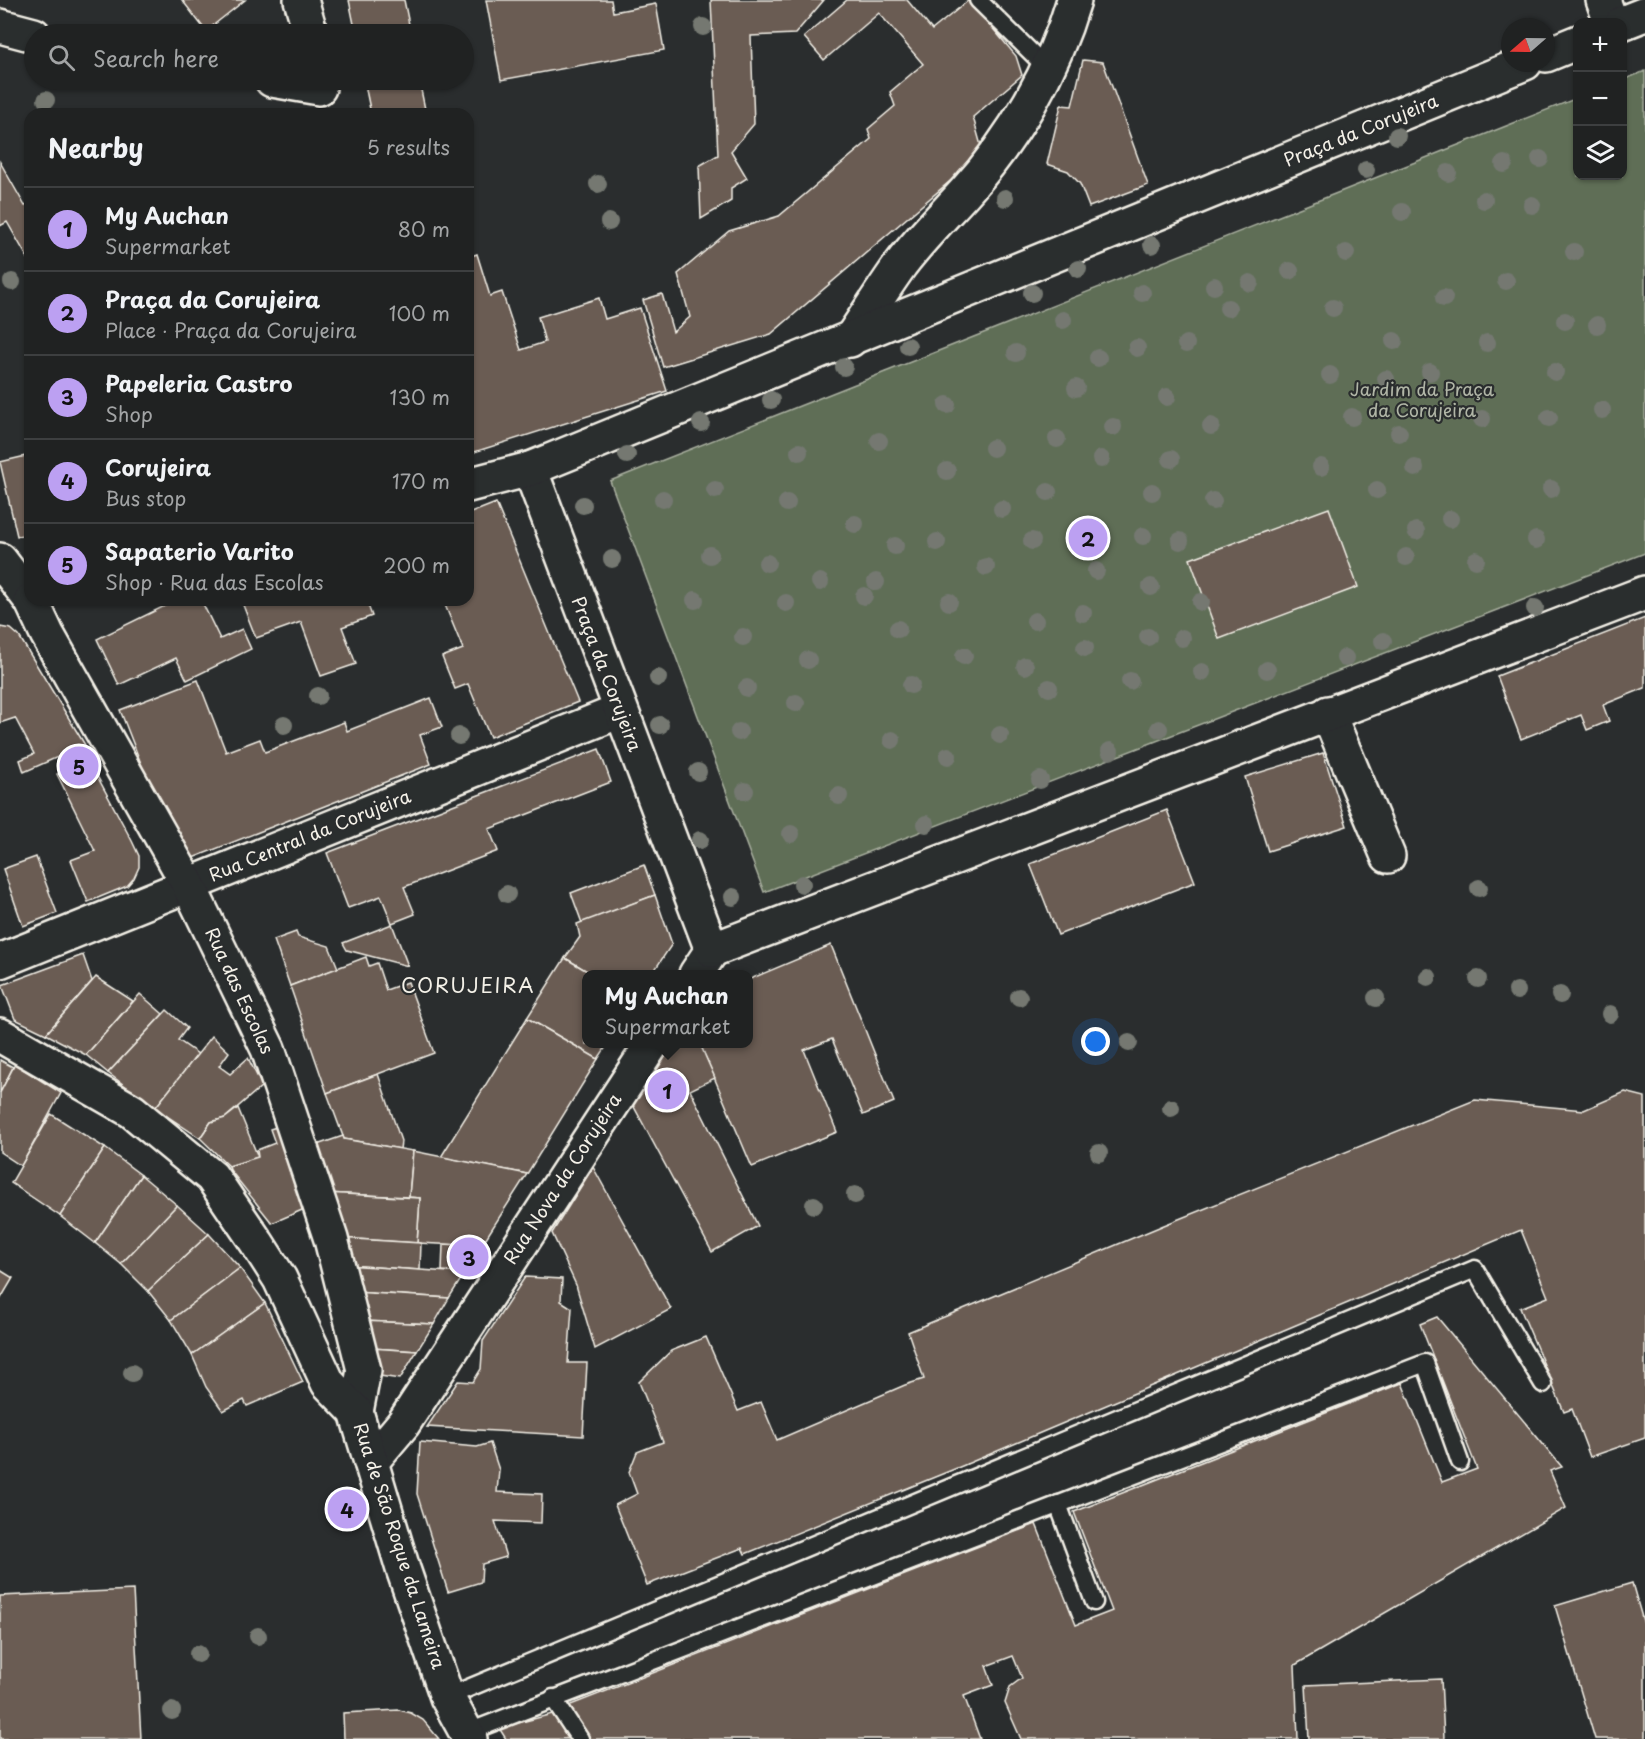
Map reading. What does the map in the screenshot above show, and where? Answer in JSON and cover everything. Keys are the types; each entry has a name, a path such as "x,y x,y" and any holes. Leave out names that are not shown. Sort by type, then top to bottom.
{"street":[{"path":"301,0 308,24"},
{"path":"850,340 902,263 987,165 1009,135 1048,69 1065,30 1074,0"},
{"path":"1603,0 1610,18"},
{"path":"1627,21 1645,14"},
{"path":"0,26 24,32"},
{"path":"1555,51 1573,44"},
{"name":"Praça da Corujeira","path":"1504,72 530,469 620,711 704,962 1328,713 1645,593"},
{"path":"474,483 530,469"},
{"name":"Rua das Escolas","path":"0,560 24,598"},
{"name":"Rua das Escolas","path":"29,606 188,884 268,1049 331,1239 364,1370 356,1412"},
{"name":"Rua Central da Corujeira","path":"0,961 620,711"},
{"path":"1328,713 1388,856"},
{"name":"Rua de São Roque da Lameira","path":"0,1035 132,1112 212,1177 280,1279 328,1383 356,1412 403,1569 447,1697 468,1736"},
{"name":"Rua Nova da Corujeira","path":"371,1462 403,1424 649,1048"}],"lane":[{"path":"978,0 1048,69"},
{"path":"447,1697 1475,1269 1543,1384"},
{"path":"468,1736 553,1698 1425,1363 1460,1462"},
{"path":"1058,1504 1094,1602"},
{"path":"553,1698 580,1739"}],"green space":[{"name":"Jardim da Praça da Corujeira","path":"1645,71 1645,553 764,892 610,481 1573,100 1573,180 1627,180 1627,78"}],"building":[{"path":"182,0 245,0 215,24 201,24"},
{"path":"349,0 404,0 409,24 354,24"},
{"path":"486,0 611,0 613,12 656,4 664,50 501,80"},
{"path":"711,0 824,0 795,34 751,36 754,124 731,151 747,178 731,188 731,201 701,219 699,166 718,155"},
{"path":"847,0 907,0 932,30 969,0 1016,56 1022,75 973,117 983,153 771,334 663,367 643,300 662,294 673,332 690,317 678,274 729,231 779,216 871,139 868,129 895,106 890,92 923,64 879,13 824,60 804,37"},
{"path":"1083,60 1103,62 1148,185 1089,207 1080,184 1068,171 1047,164 1061,105 1072,106"},
{"path":"366,90 421,90 425,108 370,108"},
{"path":"0,162 24,204 24,252 7,222 0,226"},
{"path":"477,254 490,296 502,292 521,350 545,342 538,317 599,298 605,319 640,308 667,391 474,452 474,255"},
{"path":"24,456 24,535 17,536 0,462"},
{"path":"496,503 578,702 490,737 468,684 455,689 442,657 463,649 445,606 474,606 474,512"},
{"path":"1329,508 1358,587 1219,639 1190,559"},
{"path":"165,606 204,606 220,639 242,629 251,649 187,680 176,658 119,685 97,639"},
{"path":"243,606 368,606 372,616 342,627 356,664 321,676 301,622 256,638"},
{"path":"1645,618 1645,688 1603,705 1609,721 1587,730 1581,715 1521,739 1497,676"},
{"path":"0,627 11,629 19,636 85,745 24,772 20,760 34,754 15,718 0,723"},
{"path":"198,680 226,752 260,739 265,752 344,722 347,731 431,698 442,727 420,735 431,764 180,863 120,710"},
{"path":"82,748 139,856 139,867 127,886 88,902 71,860 95,851 57,774 70,768 65,755"},
{"path":"599,749 611,782 489,829 498,851 404,887 415,914 392,923 381,896 348,908 327,853"},
{"path":"1323,753 1347,826 1268,851 1245,777"},
{"path":"1167,810 1195,882 1058,935 1030,864"},
{"path":"36,857 57,913 23,926 3,869"},
{"path":"644,865 655,895 582,923 571,893"},
{"path":"655,895 672,944 655,970 585,970 565,958 580,937 577,924"},
{"path":"392,924 408,966 347,950 343,943"},
{"path":"296,932 298,937 329,946 338,968 290,986 274,940"},
{"path":"831,945 894,1102 863,1115 832,1039 804,1050 837,1132 752,1167 702,1048 753,1048 753,978"},
{"path":"83,955 92,981 46,1034 15,1019 2,985"},
{"path":"366,957 369,966 377,963 386,990 408,982 434,1053 327,1093 290,986"},
{"path":"565,958 585,970 582,970 582,1048 605,1048 598,1059 527,1018"},
{"path":"96,977 133,1001 86,1055 46,1034"},
{"path":"140,994 163,1014 108,1073 86,1055"},
{"path":"167,1010 187,1028 178,1040 198,1054 155,1108 108,1073"},
{"path":"527,1018 598,1059 527,1174 441,1157"},
{"path":"212,1036 229,1052 219,1066 230,1074 248,1058 262,1086 225,1118 211,1122 200,1138 155,1108"},
{"path":"667,1048 702,1048 715,1078 690,1090 758,1226 712,1252 633,1105"},
{"path":"0,1060 13,1067 0,1093"},
{"path":"15,1064 61,1093 21,1166 0,1152 0,1093"},
{"path":"378,1074 401,1141 400,1149 344,1139 327,1093"},
{"path":"1625,1092 1645,1097 1645,1438 1590,1457 1572,1409 1564,1412 1520,1308 1548,1297 1521,1230 962,1466 745,1554 742,1548 647,1585 615,1505 637,1494 629,1472 637,1452 663,1442 639,1382 671,1351 706,1337 738,1411 761,1402 777,1440 924,1379 908,1332 1164,1225 1475,1100 1584,1110"},
{"path":"238,1108 258,1157 229,1166 200,1138 211,1122 225,1118"},
{"path":"51,1114 105,1148 60,1216 11,1183"},
{"path":"283,1125 309,1207 272,1223 229,1166 258,1157 257,1150 275,1143 270,1129"},
{"path":"343,1136 344,1139 413,1151 409,1197 325,1193 311,1147"},
{"path":"105,1148 141,1175 95,1243 60,1216"},
{"path":"413,1151 527,1174 481,1246 417,1243 420,1198 409,1197"},
{"path":"593,1167 671,1309 595,1349 576,1285 552,1233"},
{"path":"141,1175 177,1205 121,1264 95,1243"},
{"path":"325,1193 420,1198 417,1243 340,1238"},
{"path":"177,1205 209,1234 148,1291 121,1264"},
{"path":"209,1234 240,1268 171,1320 148,1291"},
{"path":"338,1238 421,1243 420,1270 346,1265"},
{"path":"443,1244 481,1246 465,1273 442,1271"},
{"path":"346,1265 465,1273 449,1298 354,1292"},
{"path":"240,1268 265,1303 192,1355 171,1320"},
{"path":"0,1270 13,1278 0,1300"},
{"path":"525,1277 562,1279 561,1301 572,1308 568,1363 587,1363 583,1436 427,1427 458,1381 473,1382 481,1369 483,1341"},
{"path":"354,1292 449,1298 434,1324 362,1321"},
{"path":"265,1303 303,1382 247,1406 244,1400 223,1411 206,1387 192,1355"},
{"path":"1437,1317 1562,1467 1550,1471 1566,1508 1295,1665 1298,1739 1021,1739 1005,1703 1010,1687 1022,1678 1013,1656 986,1666 993,1685 964,1696 980,1739 590,1739 568,1706 1036,1524 1076,1625 1112,1611 1074,1512 1402,1383 1442,1482 1477,1469 1420,1324"},
{"path":"362,1321 434,1324 417,1351 371,1348"},
{"path":"371,1348 417,1351 400,1379 380,1376"},
{"path":"420,1442 477,1447 490,1443 499,1470 497,1492 542,1494 541,1523 495,1521 506,1557 482,1564 481,1582 448,1592 417,1494"},
{"path":"1632,1583 1645,1628 1645,1739 1595,1739 1555,1606"},
{"path":"133,1590 141,1739 0,1739 0,1596"},
{"path":"1441,1679 1444,1739 1309,1739 1306,1685"},
{"path":"399,1710 411,1713 423,1720 439,1739 344,1739 343,1713"},
{"path":"556,1713 573,1739 506,1739 499,1728"}],"place":[{"name":"Praça da Corujeira","path":"1088,538"},
{"name":"Sapaterio Varito","path":"79,766"},
{"name":"My Auchan","path":"667,1090"},
{"name":"Papeleria Castro","path":"469,1257"},
{"name":"Corujeira","path":"347,1509"}],"district":[{"name":"CORUJEIRA","path":"468,986"}]}
